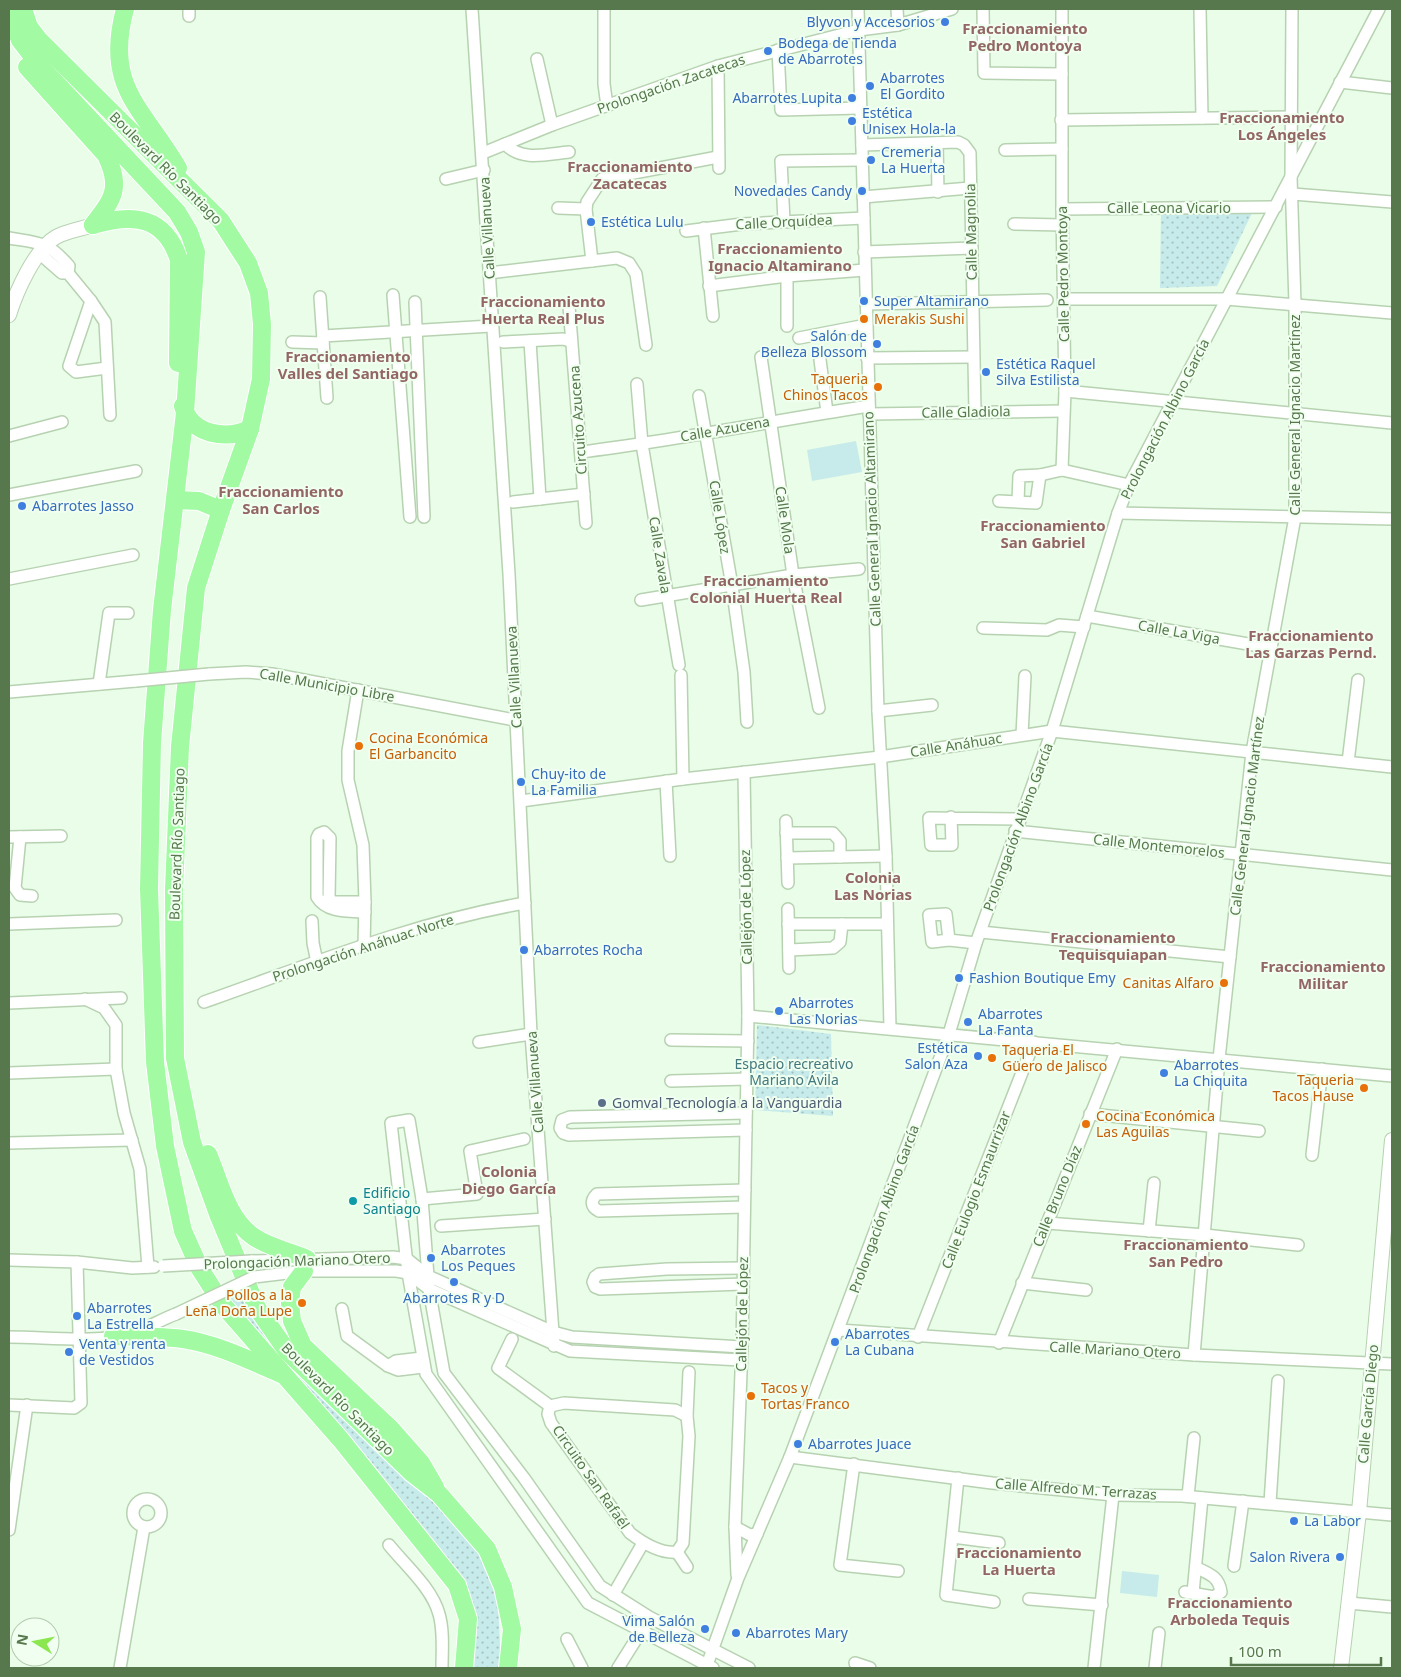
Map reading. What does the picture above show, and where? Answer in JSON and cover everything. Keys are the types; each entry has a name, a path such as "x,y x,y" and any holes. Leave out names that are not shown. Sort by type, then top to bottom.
{"main road":[{"name":"Boulevard Río Santiago","path":"23,9 29,27 39,40 188,185 221,221 248,263 259,293 262,324 261,380 250,429 220,510 196,588 180,747 174,890 175,1058 195,1151 218,1214 258,1308 287,1351 412,1473 440,1494 486,1549 503,1587 512,1629 508,1668"},
{"path":"125,9 118,46 123,82 133,102 166,148 188,185"},
{"name":"Boulevard Río Santiago","path":"9,12 20,40 40,66 177,212 189,232 196,252 196,276 185,413 162,610 152,743 149,879 155,1062 166,1146 183,1231 200,1269 223,1305 342,1440 458,1585 468,1619 464,1668"},
{"path":"20,40 27,68 106,155 112,168 115,190 110,203 93,225"},
{"path":"93,225 115,219 132,218 148,222 165,233 174,244 179,260 177,389 185,413 197,426 211,433 232,434 250,429"},
{"path":"176,500 199,501 220,510"},
{"path":"182,1093 233,1215 254,1237 306,1265 292,1287 290,1303 292,1321 303,1346 390,1428 421,1463 440,1494"},
{"path":"113,1336 182,1339 204,1343 227,1350 286,1377"}],"street":[{"name":"Calle Villanueva","path":"472,9 483,153 491,326 509,574 532,1034 554,1346"},
{"path":"604,9 604,84 608,106"},
{"name":"Calle General Ignacio Altamirano","path":"858,9 878,711 886,856 890,1028"},
{"path":"897,9 898,25"},
{"name":"Prolongación Zacatecas","path":"483,153 552,125 718,66 858,30 898,25 952,9"},
{"path":"983,9 984,73 1062,74"},
{"name":"Calle Pedro Montoya","path":"1062,9 1061,120 1065,391 1062,470"},
{"path":"1200,9 1202,118"},
{"name":"Calle General Ignacio Martínez","path":"1194,1355 1206,1235 1219,1059 1252,752 1295,517 1296,412 1292,177 1292,9"},
{"name":"Prolongación Albino García","path":"709,1667 738,1578 790,1458 949,1034 978,937 1052,731 1118,513 1129,485 1379,9"},
{"path":"778,50 781,110 860,108"},
{"path":"537,59 552,125"},
{"path":"592,261 586,209 587,202 602,179 719,162 718,66"},
{"path":"1340,82 1392,88"},
{"path":"1061,120 1293,117"},
{"name":"Calle Magnolia","path":"937,143 958,142 964,145 970,153 975,412"},
{"path":"862,144 937,143 938,192"},
{"path":"505,144 512,152 522,156 569,152"},
{"path":"1005,150 1062,149"},
{"path":"784,221 781,161 862,160"},
{"path":"446,179 484,170"},
{"path":"863,198 970,188"},
{"path":"1293,194 1392,202"},
{"name":"Calle Leona Vicario","path":"1062,209 1276,207"},
{"path":"558,208 586,209"},
{"name":"Calle Orquídea","path":"686,231 784,221 864,218"},
{"path":"1014,224 1062,225"},
{"path":"9,315 11,300 42,249 58,236 93,225"},
{"path":"704,228 713,316"},
{"path":"9,238 42,249 62,273 68,273 105,322 110,415"},
{"path":"864,252 972,248"},
{"path":"489,273 617,258 629,263 636,274 646,345"},
{"path":"709,286 787,276 865,270"},
{"path":"787,276 788,326"},
{"path":"392,295 410,517"},
{"path":"320,297 327,398"},
{"path":"1064,299 1226,299 1392,313"},
{"path":"866,304 1047,300"},
{"path":"91,301 69,366 76,372 107,368"},
{"path":"415,302 424,517"},
{"name":"Circuito Azucena","path":"513,502 584,494 573,347 570,342 569,306"},
{"path":"799,338 866,325"},
{"path":"292,342 395,332 491,326"},
{"path":"503,342 563,339 570,342"},
{"path":"530,341 540,499"},
{"name":"Calle Mola","path":"761,357 793,575 819,708"},
{"path":"867,358 973,357"},
{"path":"820,360 827,412"},
{"name":"Calle Zavala","path":"637,384 642,444 666,596 680,670 683,779"},
{"path":"1065,391 1173,403 1296,412 1392,423"},
{"name":"Calle López","path":"699,396 732,586 744,672 747,722"},
{"name":"Calle Azucena","path":"581,452 642,444 827,412 869,410"},
{"name":"Calle Gladiola","path":"869,410 1063,411"},
{"path":"9,436 62,422"},
{"path":"404,436 421,435"},
{"path":"1018,501 1019,476 1040,475 1062,470 1129,485"},
{"path":"9,495 136,471"},
{"path":"999,501 1036,503 1040,475"},
{"path":"584,494 586,523"},
{"path":"1118,513 1392,519"},
{"path":"9,579 133,555"},
{"path":"640,600 793,575 859,569"},
{"path":"99,684 109,613 128,613"},
{"name":"Calle La Viga","path":"983,628 1047,630 1059,625 1086,622 1271,648"},
{"name":"Calle Municipio Libre","path":"9,692 246,672 272,674 515,720"},
{"path":"1022,735 1026,676"},
{"path":"1348,762 1358,680"},
{"path":"358,690 348,751 348,780 363,844 364,946"},
{"path":"878,711 932,705"},
{"name":"Calle Anáhuac","path":"521,801 666,781 880,757 1052,731 1392,767"},
{"name":"Callejón de López","path":"738,1578 734,1526 742,1347 748,1041 744,772"},
{"path":"666,781 670,856"},
{"path":"951,817 1019,819"},
{"path":"788,883 786,827 833,833 840,841 840,857"},
{"name":"Calle Montemorelos","path":"1015,831 1392,870"},
{"path":"325,902 330,838 328,833 324,832 319,834 317,838 317,897 333,910 365,907"},
{"path":"32,896 16,893 14,837 61,836"},
{"path":"787,858 886,856"},
{"name":"Prolongación Anáhuac Norte","path":"204,1002 364,946 470,914 525,903"},
{"path":"788,909 789,968"},
{"path":"9,924 116,920"},
{"path":"312,920 313,943 317,962"},
{"path":"788,924 887,924"},
{"path":"789,950 833,948 840,942 842,924"},
{"path":"949,940 978,937 1230,957"},
{"path":"9,1003 121,998"},
{"path":"85,999 104,1008 116,1025 116,1069 124,1113 140,1169 148,1267"},
{"path":"748,1016 1392,1076"},
{"path":"479,1042 532,1034"},
{"path":"671,1040 748,1041"},
{"name":"Calle Eulogio Esmaurrizar","path":"918,1338 1034,1042"},
{"name":"Calle Bruno Díaz","path":"998,1343 1117,1049"},
{"path":"9,1073 116,1069"},
{"path":"1312,1155 1322,1069"},
{"path":"671,1081 747,1079"},
{"path":"746,1113 570,1117 562,1120 560,1128 563,1133 569,1135 746,1130"},
{"path":"1090,1114 1259,1131"},
{"path":"639,1115 640,1132"},
{"path":"709,1667 588,1603 458,1422 422,1362 408,1273 390,1123 409,1120 422,1199 429,1289 444,1373 524,1478 600,1586 649,1617 749,1668"},
{"path":"422,1199 476,1194 470,1151 524,1139"},
{"path":"9,1143 132,1140"},
{"name":"Calle García Diego","path":"1341,1668 1359,1512 1392,1140"},
{"path":"1149,1231 1154,1183"},
{"path":"744,1207 599,1211 594,1209 591,1204 592,1198 597,1194 745,1190"},
{"path":"659,1193 659,1210"},
{"path":"441,1226 546,1218"},
{"path":"1047,1223 1206,1235 1298,1245"},
{"name":"Prolongación Mariano Otero","path":"9,1337 80,1338 134,1333 254,1277 306,1265 393,1257 407,1259 428,1276 553,1332 572,1337 742,1347"},
{"name":"Prolongación Mariano Otero","path":"9,1260 77,1262 132,1268 251,1261 396,1271 408,1273 429,1289 554,1346 570,1351 741,1360"},
{"path":"9,1405 74,1408 81,1403 77,1262"},
{"path":"743,1268 667,1269 599,1274 593,1282 595,1287 600,1290 743,1284"},
{"path":"667,1269 667,1286"},
{"path":"1022,1283 1086,1290"},
{"path":"342,1309 347,1336 388,1366 396,1361 422,1362"},
{"name":"Calle Mariano Otero","path":"839,1330 918,1338 998,1343 1194,1355 1392,1364"},
{"path":"512,1338 498,1368 550,1406 564,1403 674,1410 687,1416"},
{"path":"613,1595 643,1543 668,1553 677,1552 683,1543 689,1436 687,1416 689,1372"},
{"path":"1270,1503 1278,1381"},
{"path":"9,1530 10,1509 27,1406"},
{"name":"Circuito San Rafaél","path":"550,1406 548,1414 551,1423 630,1533 643,1543"},
{"path":"1188,1496 1194,1438"},
{"name":"Calle Alfredo M. Terrazas","path":"790,1458 1114,1495 1188,1496 1392,1515"},
{"path":"854,1464 840,1565 898,1571"},
{"path":"508,1491 524,1478"},
{"path":"958,1478 946,1595 994,1602"},
{"path":"1094,1668 1114,1495"},
{"path":"1197,1568 1216,1577 1220,1583 1221,1592 1214,1597 1189,1593 1197,1568 1197,1533 1202,1498"},
{"path":"1234,1566 1243,1501"},
{"path":"734,1526 750,1535 757,1534"},
{"path":"120,1668 144,1527"},
{"path":"953,1537 999,1543"},
{"path":"389,1545 430,1596 439,1614 442,1668"},
{"path":"677,1552 687,1567"},
{"path":"1029,1599 1102,1605"},
{"path":"1349,1603 1392,1607"},
{"path":"618,1668 642,1632 649,1617"},
{"path":"1155,1668 1159,1633"},
{"path":"567,1639 582,1668"},
{"path":"855,1663 870,1668"}],"green space":[{"path":"1161,211 1253,211 1217,286 1160,288"},
{"path":"856,441 862,472 812,481 807,450"},
{"name":"Espacio recreativo Mariano Ávila","path":"757,1025 831,1034 833,1116 755,1110"},
{"path":"243,1288 391,1456 473,1542 488,1572 498,1603 501,1668 470,1668 473,1614 259,1339 229,1297"},
{"path":"1122,1571 1159,1575 1157,1597 1120,1593"}],"place":[{"name":"Blyvon y Accesorios","path":"945,22"},
{"name":"Bodega de Tienda de Abarrotes","path":"768,51"},
{"name":"Abarrotes El Gordito","path":"870,86"},
{"name":"Abarrotes Lupita","path":"852,98"},
{"name":"Estética Unisex Hola-la","path":"852,121"},
{"name":"Cremeria La Huerta","path":"871,160"},
{"name":"Novedades Candy","path":"862,191"},
{"name":"Estética Lulu","path":"591,222"},
{"name":"Super Altamirano","path":"864,301"},
{"name":"Merakis Sushi","path":"864,319"},
{"name":"Salón de Belleza Blossom","path":"877,344"},
{"name":"Estética Raquel Silva Estilista","path":"986,372"},
{"name":"Taqueria Chinos Tacos","path":"878,387"},
{"name":"Abarrotes Jasso","path":"22,506"},
{"name":"Cocina Económica El Garbancito","path":"359,746"},
{"name":"Chuy-ito de La Familia","path":"521,782"},
{"name":"Abarrotes Rocha","path":"524,950"},
{"name":"Fashion Boutique Emy","path":"959,978"},
{"name":"Canitas Alfaro","path":"1224,983"},
{"name":"Abarrotes Las Norias","path":"779,1011"},
{"name":"Abarrotes La Fanta","path":"968,1022"},
{"name":"Estética Salon Aza","path":"978,1056"},
{"name":"Taqueria El Güero de Jalisco","path":"992,1058"},
{"name":"Abarrotes La Chiquita","path":"1164,1073"},
{"name":"Taqueria Tacos Hause","path":"1364,1088"},
{"name":"Gomval Tecnología a la Vanguardia","path":"602,1103"},
{"name":"Cocina Económica Las Aguilas","path":"1086,1124"},
{"name":"Edificio Santiago","path":"353,1201"},
{"name":"Abarrotes Los Peques","path":"431,1258"},
{"name":"Abarrotes R y D","path":"454,1282"},
{"name":"Pollos a la Leña Doña Lupe","path":"302,1303"},
{"name":"Abarrotes La Estrella","path":"77,1316"},
{"name":"Abarrotes La Cubana","path":"835,1342"},
{"name":"Venta y renta de Vestidos","path":"69,1352"},
{"name":"Tacos y Tortas Franco","path":"751,1396"},
{"name":"Abarrotes Juace","path":"798,1444"},
{"name":"La Labor","path":"1294,1521"},
{"name":"Salon Rivera","path":"1340,1557"},
{"name":"Vima Salón de Belleza","path":"705,1629"},
{"name":"Abarrotes Mary","path":"736,1633"}],"district":[{"name":"Fraccionamiento Pedro Montoya","path":"1025,38"},
{"name":"Fraccionamiento Los Ángeles","path":"1282,126"},
{"name":"Fraccionamiento Zacatecas","path":"630,176"},
{"name":"Fraccionamiento Ignacio Altamirano","path":"780,258"},
{"name":"Fraccionamiento Huerta Real Plus","path":"543,310"},
{"name":"Fraccionamiento Valles del Santiago","path":"348,366"},
{"name":"Fraccionamiento San Carlos","path":"281,500"},
{"name":"Fraccionamiento San Gabriel","path":"1043,534"},
{"name":"Fraccionamiento Colonial Huerta Real","path":"766,590"},
{"name":"Fraccionamiento Las Garzas Pernd.","path":"1311,644"},
{"name":"Colonia Las Norias","path":"873,886"},
{"name":"Fraccionamiento Tequisquiapan","path":"1113,946"},
{"name":"Fraccionamiento Militar","path":"1323,976"},
{"name":"Colonia Diego García","path":"509,1180"},
{"name":"Fraccionamiento San Pedro","path":"1186,1254"},
{"name":"Fraccionamiento La Huerta","path":"1019,1562"},
{"name":"Fraccionamiento Arboleda Tequis","path":"1230,1612"}]}
